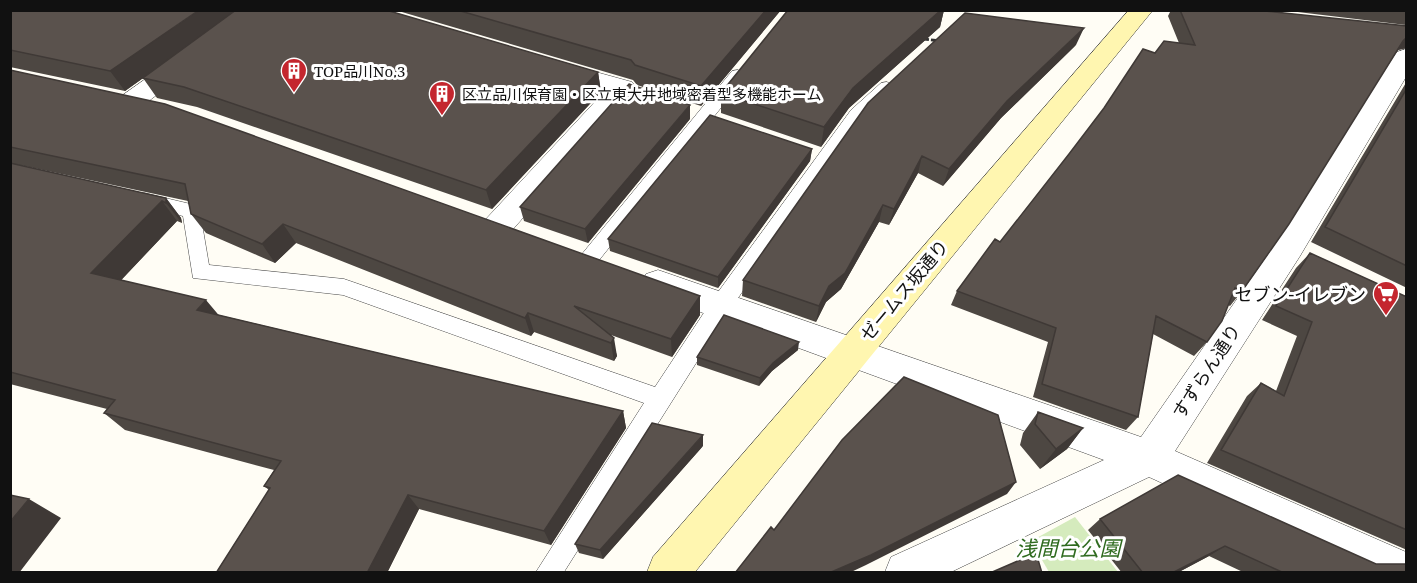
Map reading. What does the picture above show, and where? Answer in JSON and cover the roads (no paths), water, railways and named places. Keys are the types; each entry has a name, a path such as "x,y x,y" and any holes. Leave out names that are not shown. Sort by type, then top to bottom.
{"street":[{"path":"129,103 259,10"},
{"name":"ゼームス坂通り","path":"668,573 1142,10"},
{"name":"すずらん通り","path":"1149,458 1289,248 1407,57"},
{"path":"528,238 486,223 633,92 534,62"},
{"path":"97,96 163,111"},
{"path":"1289,248 1321,263"},
{"path":"559,249 1149,458 1403,573"},
{"path":"906,573 1149,458"}],"lane":[{"path":"611,267 705,116 748,63"},
{"path":"549,573 721,305 857,114 898,77"},
{"path":"685,109 727,123"},
{"path":"805,150 827,158"},
{"path":"124,196 192,211 200,272 344,287 660,399"}],"place":[{"name":"TOP品川No.3","path":"294,94"},
{"name":"区立品川保育園・区立東大井地域密着型多機能ホーム","path":"442,117"},
{"name":"セブン-イレブン","path":"1386,317"}],"park label":[{"name":"浅間台公園","path":"1068,548"}]}
